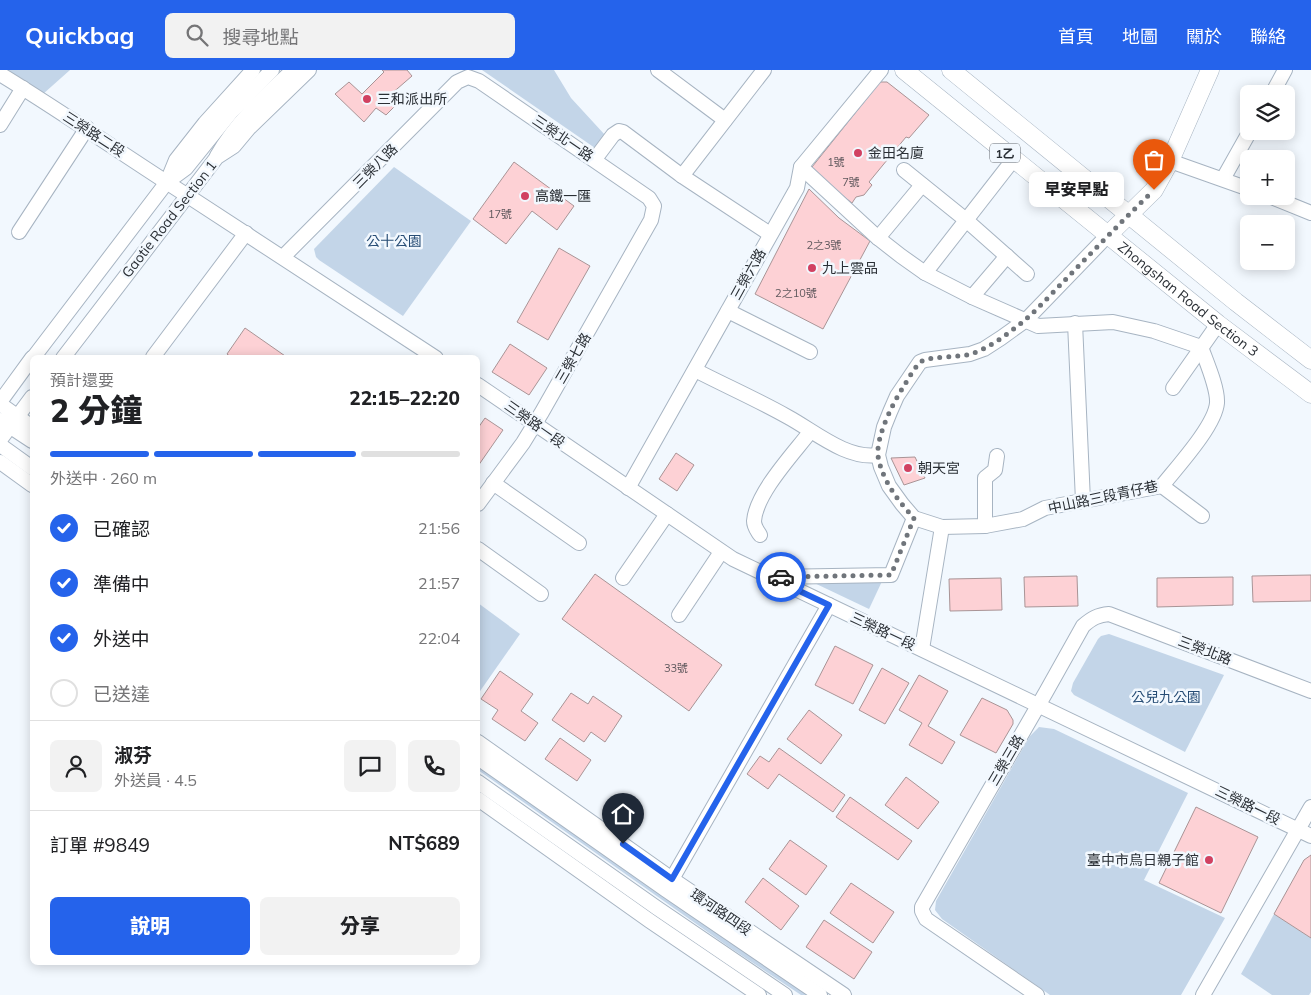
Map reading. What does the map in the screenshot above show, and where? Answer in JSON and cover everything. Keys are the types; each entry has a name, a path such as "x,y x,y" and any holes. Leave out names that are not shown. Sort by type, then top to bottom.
{"main road":[{"name":"Zhongshan Road Section 3","path":"904,70 1218,324 1311,394"},
{"name":"Zhongshan Road Section 3","path":"951,70 1128,215 1311,360"},
{"path":"1108,235 1154,190 1170,161 1210,70"}],"street":[{"name":"Gaotie Road Section 1","path":"35,355 167,182 176,160 205,123 253,70"},
{"path":"167,182 186,168 231,112 272,70"},
{"path":"216,157 241,121 294,70"},
{"name":"Gaotie Road Section 1","path":"65,355 216,157 234,146 249,128 309,70"},
{"path":"658,70 725,120"},
{"path":"682,176 764,70"},
{"name":"三榮六路","path":"628,488 797,188 801,167 881,70"},
{"path":"1277,85 1285,70"},
{"name":"三榮路二段","path":"0,74 87,128 187,196"},
{"name":"三榮北一路","path":"468,77 479,81 595,159 642,192 654,206"},
{"name":"三榮八路","path":"283,256 457,82 468,77"},
{"path":"0,125 23,88"},
{"path":"20,232 87,128"},
{"path":"595,159 613,135 623,132 682,176 770,234"},
{"path":"1223,179 1245,140"},
{"path":"925,273 1013,160"},
{"path":"1170,161 1240,186"},
{"path":"801,167 878,238 925,273 972,297 1038,326 1113,322 1154,331 1201,347"},
{"path":"904,170 966,220 1027,274"},
{"path":"878,238 922,185"},
{"path":"187,196 283,256 432,355"},
{"path":"1291,205 1311,213"},
{"name":"三榮七路","path":"480,501 535,424 651,220 654,206"},
{"path":"154,355 246,233"},
{"path":"770,577 891,575 914,518 889,486 878,455 884,427 898,396 920,362 970,354 1000,338 1026,320 1108,235"},
{"path":"972,297 1007,256"},
{"path":"728,311 810,352"},
{"path":"1075,323 1083,501"},
{"path":"1173,388 1218,324"},
{"name":"中山路三段青仔巷","path":"914,518 942,527 985,526 1024,519 1046,508 1162,486 1212,420 1217,402 1212,377 1201,347"},
{"name":"Gaotie Road Section 1","path":"0,403 30,362"},
{"path":"695,370 789,418 822,439 861,455 878,455"},
{"name":"三榮路一段","path":"480,386 721,552 1311,836"},
{"path":"0,440 9,421 30,399"},
{"path":"0,403 9,421 30,439"},
{"path":"9,421 30,426"},
{"path":"760,535 755,528 754,522 762,497 780,470 810,432"},
{"path":"0,445 30,467"},
{"path":"985,526 985,478 995,470 997,456"},
{"path":"0,462 30,484"},
{"path":"493,483 579,543"},
{"path":"1162,486 1202,516"},
{"path":"623,578 667,514"},
{"path":"922,649 942,527"},
{"path":"480,550 541,594"},
{"path":"679,615 721,552"},
{"path":"672,879 829,605"},
{"name":"三榮北路","path":"1098,615 1110,614 1122,618 1311,691"},
{"name":"三榮三路","path":"1037,995 926,919 922,911 924,902 1083,626 1098,615"},
{"name":"環河路四段","path":"480,743 672,879 844,995"},
{"name":"環河路四段","path":"480,759 820,995"},
{"path":"480,783 785,995"},
{"path":"480,801 759,995"},
{"path":"1203,995 1311,807"}],"green space":[{"path":"6,70 70,70 43,94"},
{"path":"482,70 554,70 571,98 605,135 595,148"},
{"name":"公十公園","path":"394,167 471,221 403,316 319,260 314,249"},
{"path":"884,577 869,609 808,580"},
{"path":"480,604 520,634 480,691"},
{"name":"公兒九公園","path":"1109,634 1224,675 1185,752 1074,695 1071,691 1073,683 1098,639"},
{"path":"1039,727 1054,729 1188,793 1144,880 1225,918 1181,995 1050,995 942,919 935,910 936,901 1030,736"},
{"path":"480,764 811,995 801,995 729,947 480,771"},
{"path":"1274,914 1311,938 1311,992 1309,995 1272,995 1241,974"}],"building":[{"name":"三和派出所","path":"382,70 407,70 412,76 390,95 399,102 386,115 376,108 364,122 335,94 349,82 362,94 384,72"},
{"name":"金田名廈","path":"880,82 887,82 929,115 909,138 906,137 869,182 872,185 864,195 856,197 852,203 812,172 812,167"},
{"name":"高鐵一匯","path":"514,162 574,206 557,230 532,211 506,244 473,219"},
{"name":"九上雲品","path":"809,189 839,218 870,241 823,329 755,294"},
{"path":"559,248 590,266 548,340 517,322"},
{"path":"245,328 284,355 228,355 227,354"},
{"path":"510,344 547,368 529,395 492,372"},
{"path":"485,418 503,430 480,463 480,425"},
{"path":"676,453 694,465 677,491 659,479"},
{"name":"朝天宮","path":"915,457 925,478 904,485 891,458"},
{"path":"595,574 722,665 689,711 562,619"},
{"path":"1311,575 1311,601 1253,602 1252,576"},
{"path":"1077,576 1078,606 1025,607 1024,577"},
{"path":"1233,577 1233,605 1157,607 1157,578"},
{"path":"1001,578 1002,610 950,611 949,579"},
{"path":"835,646 873,665 853,704 815,685"},
{"path":"882,668 909,683 885,724 859,710"},
{"path":"500,671 533,694 521,711 538,723 525,741 492,719 498,710 481,699"},
{"path":"919,675 948,691 928,726 955,742 942,764 909,745 922,723 899,710"},
{"path":"571,693 588,704 593,696 622,716 605,742 591,732 584,742 552,720"},
{"path":"982,698 1007,710 1013,720 1013,724 996,753 960,735"},
{"path":"809,710 842,735 821,764 787,739"},
{"path":"560,738 591,760 577,781 545,759"},
{"path":"779,748 845,795 833,812 779,774 768,789 747,774 760,756 769,762"},
{"path":"906,777 939,802 918,829 885,805"},
{"path":"850,797 912,841 898,860 836,817"},
{"name":"臺中市烏日親子館","path":"1196,807 1258,837 1221,913 1159,883"},
{"path":"790,840 827,866 806,895 769,869"},
{"path":"1311,855 1311,938 1274,914 1304,860"},
{"path":"763,878 799,906 781,930 745,902"},
{"path":"851,883 894,912 873,943 830,913"},
{"path":"824,920 872,952 854,979 806,947"}],"way so far":[{"path":"781,577 891,575 914,518 889,486 878,455 884,427 890,412 917,366 924,360 970,354 984,348 1026,320 1154,190"}],"place":[{"name":"三和派出所","path":"367,99"},
{"name":"金田名廈","path":"858,153"},
{"name":"早安早點","path":"1154,190"},
{"name":"高鐵一匯","path":"525,196"},
{"name":"九上雲品","path":"812,268"},
{"name":"朝天宮","path":"908,468"},
{"name":"臺中市烏日親子館","path":"1209,860"}],"route":[{"path":"623,844 672,879 829,605 770,577 781,577"}]}
